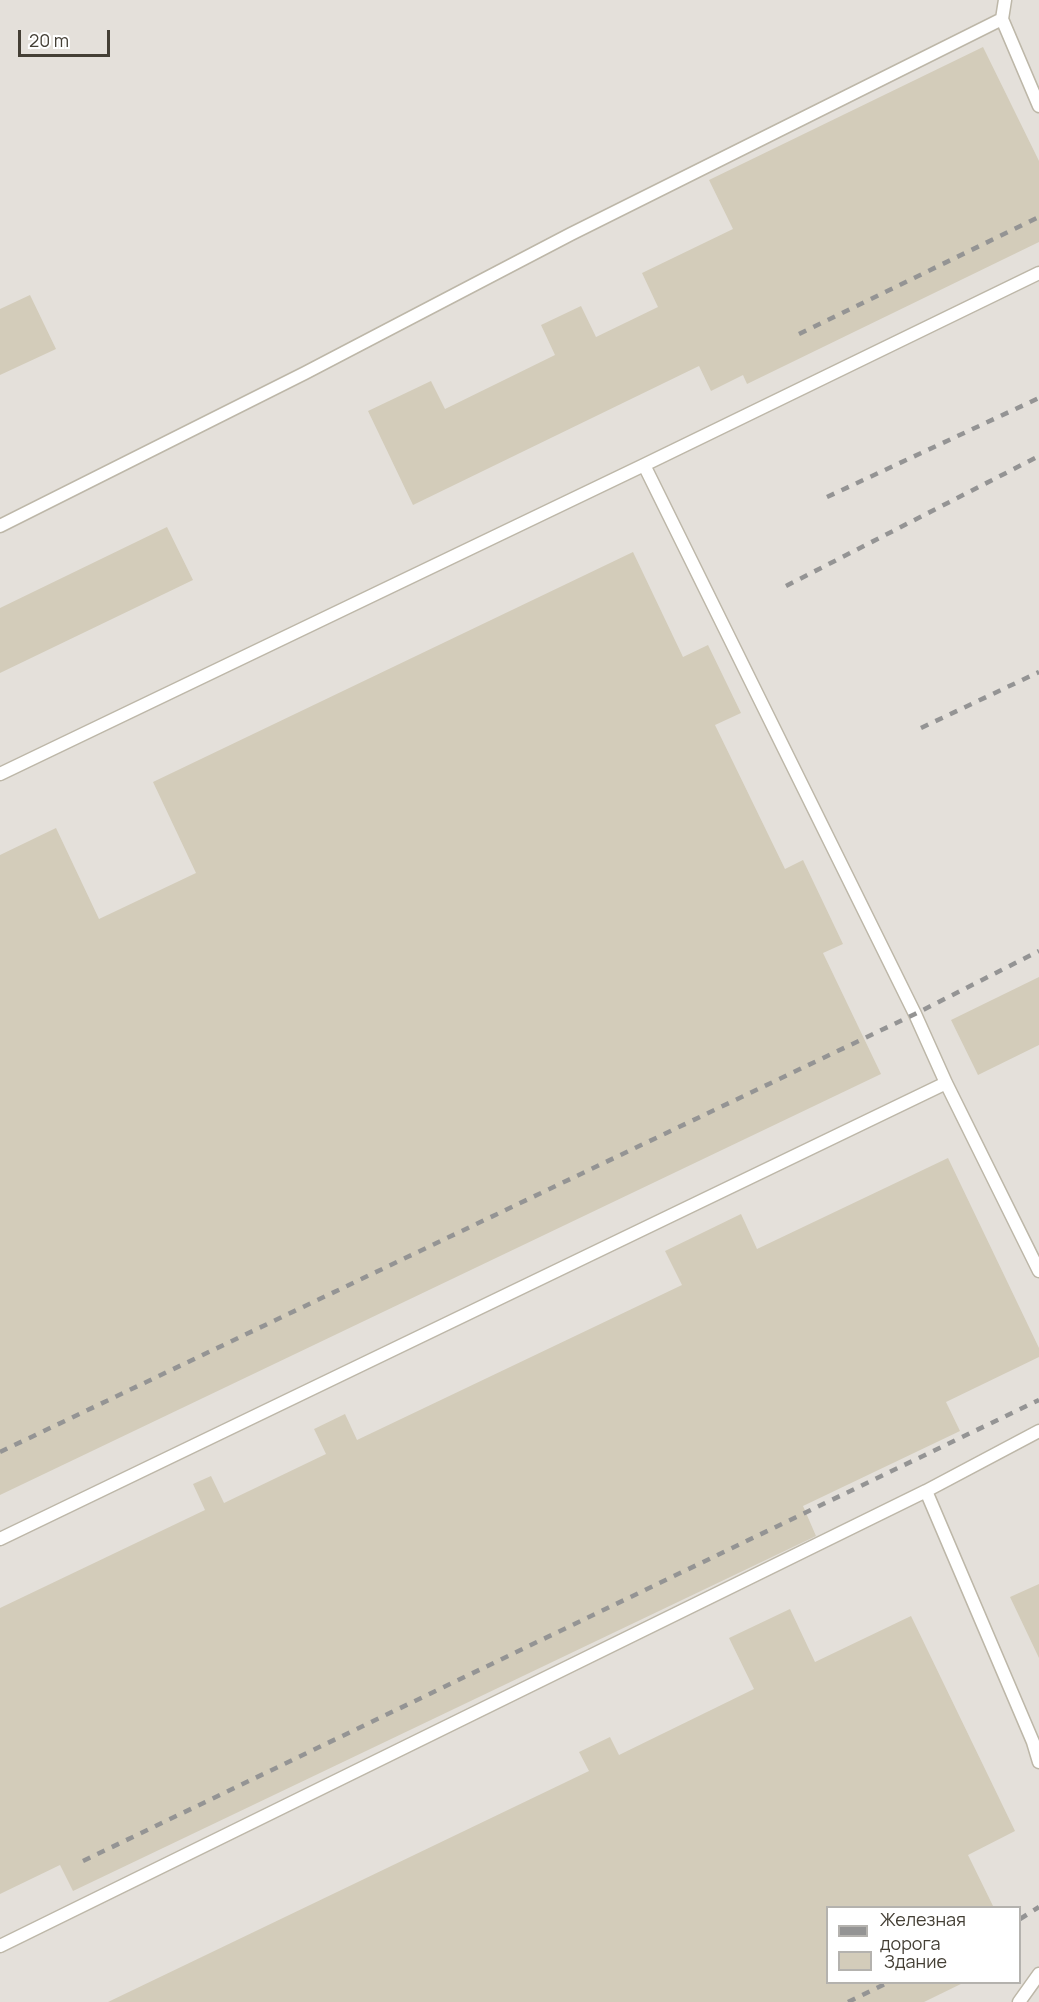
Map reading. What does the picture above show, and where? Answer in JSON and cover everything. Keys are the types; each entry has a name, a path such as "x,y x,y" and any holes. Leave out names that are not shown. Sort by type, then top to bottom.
{"lane":[{"path":"1005,0 1002,19 1039,106"},
{"path":"0,526 305,373 571,234 1002,19"},
{"path":"0,774 1039,273"},
{"path":"644,465 1039,1270"},
{"path":"0,1539 946,1083"},
{"path":"0,1946 926,1491 1039,1431"},
{"path":"926,1491 1033,1742 1039,1762"},
{"path":"1019,2002 1039,1974"}],"shaded area":[{"path":"0,0 1039,0 1039,2002 0,2002"}],"building":[{"path":"983,47 1039,161 1039,242 747,384 743,375 711,391 699,366 413,505 368,411 431,381 445,409 555,355 541,325 581,306 596,337 658,307 642,273 733,229 709,180"},
{"path":"30,295 56,349 0,375 0,309"},
{"path":"167,527 193,580 0,673 0,608"},
{"path":"633,552 683,657 708,645 741,713 715,725 785,869 803,860 843,944 823,953 881,1074 0,1495 0,855 56,828 99,919 196,873 153,782"},
{"path":"1039,977 1039,1045 978,1075 951,1020"},
{"path":"948,1158 1039,1348 1039,1357 946,1402 960,1431 803,1506 816,1536 73,1891 60,1865 0,1894 0,1608 205,1510 193,1484 211,1476 224,1503 326,1454 314,1429 345,1414 357,1440 682,1285 665,1251 741,1214 757,1249"},
{"path":"1039,1584 1039,1658 1010,1597"},
{"path":"790,1609 815,1662 911,1616 1015,1831 968,1855 993,1906 826,1906 826,1984 961,1984 924,2002 108,2002 589,1771 579,1752 610,1737 619,1755 754,1689 729,1638"}],"railway":[{"path":"799,334 1039,217"},
{"path":"827,497 1039,398"},
{"path":"786,586 1039,456"},
{"path":"921,728 1039,672"},
{"path":"0,1452 915,1014 1039,951"},
{"path":"83,1861 1039,1400"},
{"path":"1021,1918 1039,1907"},
{"path":"848,2002 885,1984"}]}
